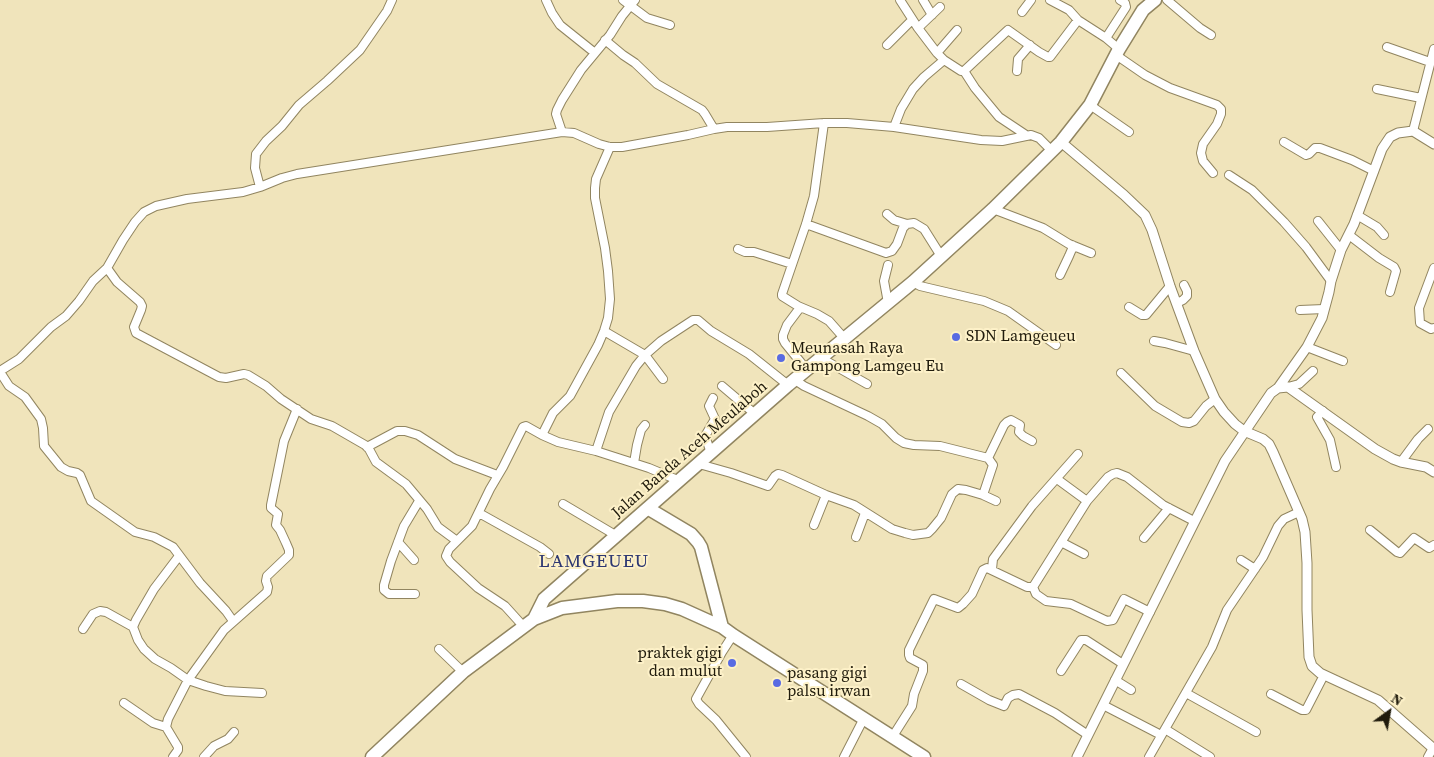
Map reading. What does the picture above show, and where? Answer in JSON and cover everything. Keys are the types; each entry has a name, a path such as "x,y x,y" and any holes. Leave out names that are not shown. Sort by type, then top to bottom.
{"highway":[{"name":"Jalan Banda Aceh Meulaboh","path":"372,757 463,672 534,619 544,599 680,481 710,452 913,282 993,209 1057,147 1090,105 1117,52 1143,10 1155,0"},
{"path":"648,509 692,534 698,542 703,554 722,627"},
{"path":"534,619 562,608 617,601 643,601 682,609 722,627 924,757"}],"street":[{"path":"260,187 255,168 256,154 299,104 360,50 387,11 392,0"},
{"path":"546,0 560,25 594,53"},
{"path":"623,0 633,3 647,18 670,25"},
{"path":"900,0 912,20 937,53 960,71 964,71 998,116 1026,135 1035,136 1057,147 1124,195 1145,215 1152,230 1170,286 1179,302 1194,351 1215,400 1224,412 1269,444 1299,512 1305,532 1309,657 1312,666 1324,675 1378,700 1434,748 1428,757"},
{"path":"922,0 932,15"},
{"path":"1022,12 1031,0"},
{"path":"1050,0 1069,10 1078,20 1106,38 1117,52 1145,75 1161,84 1217,105 1221,109 1217,124 1211,130 1201,153 1203,161 1213,173"},
{"path":"1106,38 1126,7 1125,3 1120,0"},
{"path":"1167,0 1200,28 1211,34"},
{"path":"562,132 557,118 557,110 562,100 581,70 633,3"},
{"path":"918,28 940,7"},
{"path":"887,46 912,20"},
{"path":"964,71 1008,30 1039,52 1050,57 1078,20"},
{"path":"937,53 957,30"},
{"path":"605,40 635,63 657,84 702,110 714,129"},
{"path":"1016,71 1018,59 1030,45"},
{"path":"1387,47 1430,62"},
{"path":"1413,131 1434,49"},
{"path":"894,127 901,109 913,89 944,60"},
{"path":"1377,88 1421,98"},
{"path":"1090,105 1129,132"},
{"path":"824,123 814,196 782,295 798,306 817,314 829,322 844,338"},
{"path":"233,621 170,545 154,537 135,532 91,501 80,475 68,472 61,467 44,446 43,428 40,419 25,397 9,386 0,371 19,359 80,301 93,281 107,268 135,222 144,212 156,206 187,199 227,195 260,187 282,178 320,170 562,132 574,133 610,147 622,147 727,127 767,128 824,123 894,127 981,140 1002,141 1026,135"},
{"path":"1077,757 1225,461 1270,393 1278,388 1306,347 1322,318 1341,250 1349,235 1382,149 1390,137 1398,133 1413,131 1434,144"},
{"path":"1284,142 1306,154 1309,154 1315,148 1320,148 1374,171"},
{"path":"542,435 554,413 570,396 598,345 608,318 610,299 608,271 595,198 595,188 596,180 610,147"},
{"path":"1230,175 1252,190 1284,222 1306,247 1331,281"},
{"path":"993,209 1043,228 1072,245 1091,253"},
{"path":"887,214 894,220 907,224 914,223 924,229 941,256"},
{"path":"1357,215 1377,227 1384,235"},
{"path":"1318,221 1341,250"},
{"path":"806,224 886,253 892,251 903,228 907,224"},
{"path":"1349,235 1394,268 1396,271 1390,292"},
{"path":"1060,275 1072,245"},
{"path":"738,250 754,252 792,264"},
{"path":"888,265 884,280 888,303"},
{"path":"107,268 117,282 140,302 142,306 134,327 136,333 219,377 230,378 240,374 248,376 266,386 281,399 311,419 332,426 367,447 376,462 404,482 427,509 438,527 457,541"},
{"path":"1434,268 1419,308 1420,323 1431,329 1434,328"},
{"path":"913,282 920,286 984,301 1008,311 1056,345"},
{"path":"1179,302 1187,294 1184,284"},
{"path":"1129,307 1146,316 1170,286"},
{"path":"798,306 799,310 784,330 783,339 807,370"},
{"path":"1300,310 1324,309"},
{"path":"596,451 609,412 632,372 645,355 672,333 693,320 698,320 711,331 792,383 804,386 868,416 882,424 888,432 904,442 914,445 940,446 988,458 993,465 982,494"},
{"path":"604,331 645,355 664,379"},
{"path":"1154,341 1194,351"},
{"path":"1306,347 1343,361"},
{"path":"821,358 867,384"},
{"path":"1278,388 1288,388 1299,384 1313,371"},
{"path":"1122,372 1156,406 1182,422 1189,423 1194,421 1206,406 1215,400"},
{"path":"722,386 756,414"},
{"path":"1288,388 1392,459 1426,467 1434,472"},
{"path":"710,452 705,436 715,419 710,406 713,398"},
{"path":"166,727 168,719 188,680 216,640 233,621 267,592 267,576 290,553 280,530 276,526 278,514 270,506 284,441 298,409"},
{"path":"1323,412 1317,417 1330,440 1336,467"},
{"path":"988,458 1007,422 1011,420 1020,425 1020,432 1032,441"},
{"path":"634,463 636,445 641,430 645,425"},
{"path":"524,627 505,606 478,588 447,559 449,549 470,530 523,426 558,442 634,463 680,481"},
{"path":"1401,462 1428,429"},
{"path":"367,447 397,431 406,431 432,442 455,459 497,475"},
{"path":"992,569 993,558 1032,506 1078,454"},
{"path":"699,464 768,486 775,476 778,474 782,475 826,496 854,505 892,528 905,534 913,535 928,533 941,518 952,494 958,489 982,494 996,501"},
{"path":"1033,587 1087,501 1108,477 1117,473 1128,477 1163,505 1194,521"},
{"path":"1057,479 1087,501"},
{"path":"814,525 826,496"},
{"path":"415,594 389,594 384,590 391,561 404,526 419,501"},
{"path":"563,504 616,536"},
{"path":"1144,538 1169,508"},
{"path":"1150,757 1212,647 1227,610 1242,586 1256,569 1278,526 1284,519 1299,512"},
{"path":"479,513 549,554"},
{"path":"856,537 865,513"},
{"path":"1370,530 1400,553 1414,538 1430,548 1434,545"},
{"path":"398,542 414,560"},
{"path":"1061,542 1084,554"},
{"path":"133,627 144,604 179,556"},
{"path":"1241,560 1256,569"},
{"path":"893,736 912,706 914,694 923,671 923,665 910,658 909,650 934,599 958,608 972,594 983,570 987,568 1027,587 1033,587"},
{"path":"1033,587 1036,594 1046,600 1071,604 1107,621 1113,620 1124,600 1150,612"},
{"path":"82,629 94,614 100,611 106,612 133,627 138,640 149,654 188,680 225,691 262,693"},
{"path":"733,635 696,699 746,757"},
{"path":"1061,671 1081,640 1086,640 1123,664"},
{"path":"439,649 463,672"},
{"path":"1271,694 1302,710 1306,710 1324,675"},
{"path":"1115,680 1131,690"},
{"path":"961,684 1004,706 1008,698 1019,694 1055,713 1088,735"},
{"path":"1186,693 1256,732"},
{"path":"124,704 153,723 166,727 178,748 173,757"},
{"path":"1103,705 1163,732 1210,757"},
{"path":"844,757 864,718"},
{"path":"204,757 214,746 234,732"}],"place":[{"name":"SDN Lamgeueu","path":"956,337"},
{"name":"Meunasah Raya Gampong Lamgeu Eu","path":"781,358"},
{"name":"praktek gigi dan mulut","path":"732,663"},
{"name":"pasang gigi palsu irwan","path":"777,683"}],"district":[{"name":"LAMGEUEU","path":"594,562"}]}
